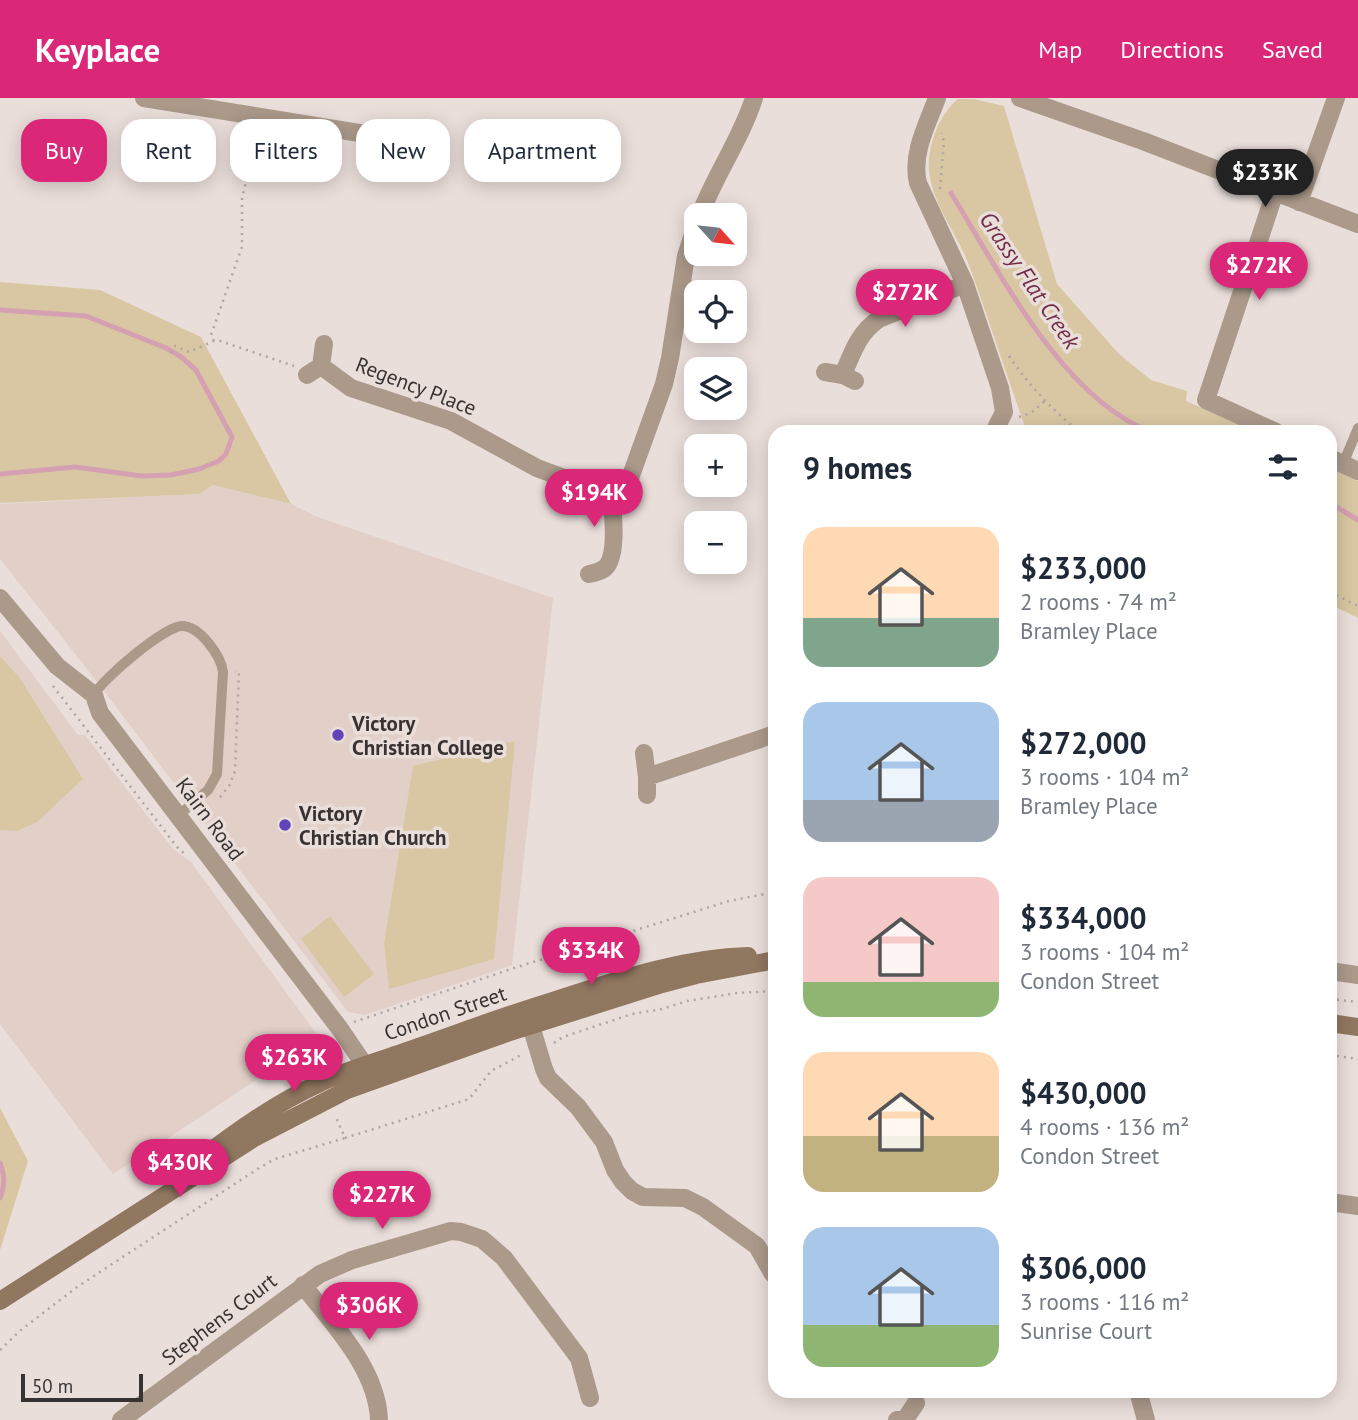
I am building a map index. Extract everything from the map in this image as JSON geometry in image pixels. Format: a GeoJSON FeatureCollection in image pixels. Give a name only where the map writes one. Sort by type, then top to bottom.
{"type":"FeatureCollection","features":[{"type":"Feature","properties":{"kind":"main road","name":"Condon Street"},"geometry":{"type":"LineString","coordinates":[[0,1301],[254,1138],[328,1099],[370,1072],[437,1039],[629,976],[713,957],[768,958]]}},
{"type":"Feature","properties":{"kind":"main road","name":"Condon Street"},"geometry":{"type":"LineString","coordinates":[[93,1241],[243,1126],[320,1083],[370,1072],[531,1026],[696,975],[768,960]]}},
{"type":"Feature","properties":{"kind":"main road"},"geometry":{"type":"LineString","coordinates":[[1337,1024],[1358,1027]]}},
{"type":"Feature","properties":{"kind":"street"},"geometry":{"type":"LineString","coordinates":[[145,98],[204,103],[262,117],[356,132]]}},
{"type":"Feature","properties":{"kind":"street"},"geometry":{"type":"LineString","coordinates":[[705,203],[744,126],[754,98]]}},
{"type":"Feature","properties":{"kind":"street"},"geometry":{"type":"LineString","coordinates":[[1020,98],[1143,141],[1358,224]]}},
{"type":"Feature","properties":{"kind":"street"},"geometry":{"type":"LineString","coordinates":[[1299,202],[1336,98]]}},
{"type":"Feature","properties":{"kind":"street"},"geometry":{"type":"LineString","coordinates":[[935,102],[920,144],[915,171],[918,183],[965,284],[1000,388],[1003,401],[998,425]]}},
{"type":"Feature","properties":{"kind":"street"},"geometry":{"type":"LineString","coordinates":[[1261,425],[1206,400],[1275,192]]}},
{"type":"Feature","properties":{"kind":"street"},"geometry":{"type":"LineString","coordinates":[[589,575],[605,567],[611,554],[614,522],[611,494],[621,491],[629,481],[664,384],[684,266]]}},
{"type":"Feature","properties":{"kind":"street"},"geometry":{"type":"LineString","coordinates":[[841,376],[856,344],[869,325],[965,284]]}},
{"type":"Feature","properties":{"kind":"street"},"geometry":{"type":"LineString","coordinates":[[314,371],[324,344]]}},
{"type":"Feature","properties":{"kind":"street","name":"Regency Place"},"geometry":{"type":"LineString","coordinates":[[314,371],[351,388],[451,421],[537,468],[611,494]]}},
{"type":"Feature","properties":{"kind":"street","name":"Kairn Road"},"geometry":{"type":"LineString","coordinates":[[0,598],[57,666],[94,695],[100,713],[345,1024],[370,1072]]}},
{"type":"Feature","properties":{"kind":"street"},"geometry":{"type":"LineString","coordinates":[[647,777],[768,736]]}},
{"type":"Feature","properties":{"kind":"street"},"geometry":{"type":"LineString","coordinates":[[644,753],[647,795]]}},
{"type":"Feature","properties":{"kind":"street"},"geometry":{"type":"LineString","coordinates":[[1337,972],[1358,975]]}},
{"type":"Feature","properties":{"kind":"street"},"geometry":{"type":"LineString","coordinates":[[531,1026],[548,1078],[578,1107],[598,1134],[623,1182],[643,1197],[685,1198],[703,1208],[757,1246],[768,1265]]}},
{"type":"Feature","properties":{"kind":"street"},"geometry":{"type":"LineString","coordinates":[[1337,1203],[1358,1206]]}},
{"type":"Feature","properties":{"kind":"street","name":"Stephens Court"},"geometry":{"type":"LineString","coordinates":[[121,1420],[303,1285],[342,1264],[442,1232],[473,1234],[496,1250],[572,1346],[583,1369],[590,1398]]}},
{"type":"Feature","properties":{"kind":"street"},"geometry":{"type":"LineString","coordinates":[[303,1285],[364,1368],[376,1396],[379,1420]]}},
{"type":"Feature","properties":{"kind":"street"},"geometry":{"type":"LineString","coordinates":[[1140,1398],[1146,1420]]}},
{"type":"Feature","properties":{"kind":"street"},"geometry":{"type":"LineString","coordinates":[[903,1419],[916,1404]]}},
{"type":"Feature","properties":{"kind":"lane"},"geometry":{"type":"LineString","coordinates":[[1344,464],[1358,428]]}},
{"type":"Feature","properties":{"kind":"lane"},"geometry":{"type":"LineString","coordinates":[[94,695],[100,684],[115,670],[167,631],[178,626],[189,628],[203,638],[217,657],[223,672],[217,774],[208,790],[179,815]]}},
{"type":"Feature","properties":{"kind":"path"},"geometry":{"type":"LineString","coordinates":[[935,102],[944,141],[940,190]]}},
{"type":"Feature","properties":{"kind":"path"},"geometry":{"type":"LineString","coordinates":[[214,341],[211,335],[243,239],[242,198],[262,117]]}},
{"type":"Feature","properties":{"kind":"path"},"geometry":{"type":"LineString","coordinates":[[171,353],[175,346],[189,352],[220,341],[314,371]]}},
{"type":"Feature","properties":{"kind":"path"},"geometry":{"type":"LineString","coordinates":[[1004,346],[1028,383],[1071,425]]}},
{"type":"Feature","properties":{"kind":"path"},"geometry":{"type":"LineString","coordinates":[[1001,425],[1031,413],[1045,401]]}},
{"type":"Feature","properties":{"kind":"path"},"geometry":{"type":"LineString","coordinates":[[1337,596],[1358,606]]}},
{"type":"Feature","properties":{"kind":"path"},"geometry":{"type":"LineString","coordinates":[[220,796],[229,786],[234,771],[239,672],[223,672]]}},
{"type":"Feature","properties":{"kind":"path"},"geometry":{"type":"LineString","coordinates":[[48,680],[177,847],[192,860]]}},
{"type":"Feature","properties":{"kind":"path"},"geometry":{"type":"LineString","coordinates":[[320,1083],[315,1070],[330,1054],[326,1040],[345,1024],[729,901],[768,893]]}},
{"type":"Feature","properties":{"kind":"path"},"geometry":{"type":"LineString","coordinates":[[1337,1000],[1358,1002]]}},
{"type":"Feature","properties":{"kind":"path"},"geometry":{"type":"LineString","coordinates":[[1337,1056],[1358,1059]]}},
{"type":"Feature","properties":{"kind":"path"},"geometry":{"type":"LineString","coordinates":[[0,1350],[77,1287],[259,1168],[275,1159],[345,1138],[328,1099]]}},
{"type":"Feature","properties":{"kind":"shaded area"},"geometry":{"type":"Polygon","coordinates":[[[958,99],[974,99],[1004,106],[1057,284],[1119,354],[1151,380],[1187,391],[1186,401],[1242,425],[1025,425],[969,265],[931,184],[929,162],[932,142],[951,105],[958,99]]]}},
{"type":"Feature","properties":{"kind":"shaded area"},"geometry":{"type":"Polygon","coordinates":[[[0,282],[100,290],[201,337],[291,504],[213,485],[200,494],[0,503],[0,282]]]}},
{"type":"Feature","properties":{"kind":"shaded area"},"geometry":{"type":"Polygon","coordinates":[[[1337,470],[1358,481],[1358,618],[1337,608],[1337,470]]]}},
{"type":"Feature","properties":{"kind":"shaded area","name":"Victory Christian College"},"geometry":{"type":"Polygon","coordinates":[[[213,485],[291,504],[315,516],[553,598],[512,965],[365,1015],[348,1012],[91,674],[0,559],[0,504],[200,494],[213,485]]]}},
{"type":"Feature","properties":{"kind":"shaded area"},"geometry":{"type":"Polygon","coordinates":[[[0,631],[78,735],[85,735],[173,849],[191,862],[323,1043],[319,1055],[261,1077],[113,1174],[0,1024],[0,631]]]}},
{"type":"Feature","properties":{"kind":"shaded area"},"geometry":{"type":"Polygon","coordinates":[[[0,656],[19,677],[83,779],[37,822],[17,831],[0,830],[0,656]]]}},
{"type":"Feature","properties":{"kind":"shaded area"},"geometry":{"type":"Polygon","coordinates":[[[515,741],[494,959],[389,989],[384,943],[413,766],[515,741]]]}},
{"type":"Feature","properties":{"kind":"shaded area"},"geometry":{"type":"Polygon","coordinates":[[[330,916],[374,974],[344,997],[301,939],[330,916]]]}},
{"type":"Feature","properties":{"kind":"shaded area"},"geometry":{"type":"Polygon","coordinates":[[[0,1108],[28,1161],[0,1250],[0,1108]]]}},
{"type":"Feature","properties":{"kind":"waterway","name":"Grassy Flat Creek"},"geometry":{"type":"LineString","coordinates":[[951,193],[1012,294],[1061,362],[1089,391],[1119,415],[1138,425]]}},
{"type":"Feature","properties":{"kind":"waterway"},"geometry":{"type":"LineString","coordinates":[[0,310],[86,316],[166,348],[196,370],[232,437],[226,454],[219,461],[171,475],[142,476],[75,467],[0,474]]}},
{"type":"Feature","properties":{"kind":"waterway","name":"Grassy Flat Creek"},"geometry":{"type":"LineString","coordinates":[[1337,507],[1358,520]]}},
{"type":"Feature","properties":{"kind":"waterway"},"geometry":{"type":"LineString","coordinates":[[0,1163],[4,1180],[0,1198]]}},
{"type":"Feature","properties":{"kind":"place","name":"Victory Christian College"},"geometry":{"type":"Point","coordinates":[338,735]}},
{"type":"Feature","properties":{"kind":"place","name":"Victory Christian Church"},"geometry":{"type":"Point","coordinates":[285,825]}}]}
